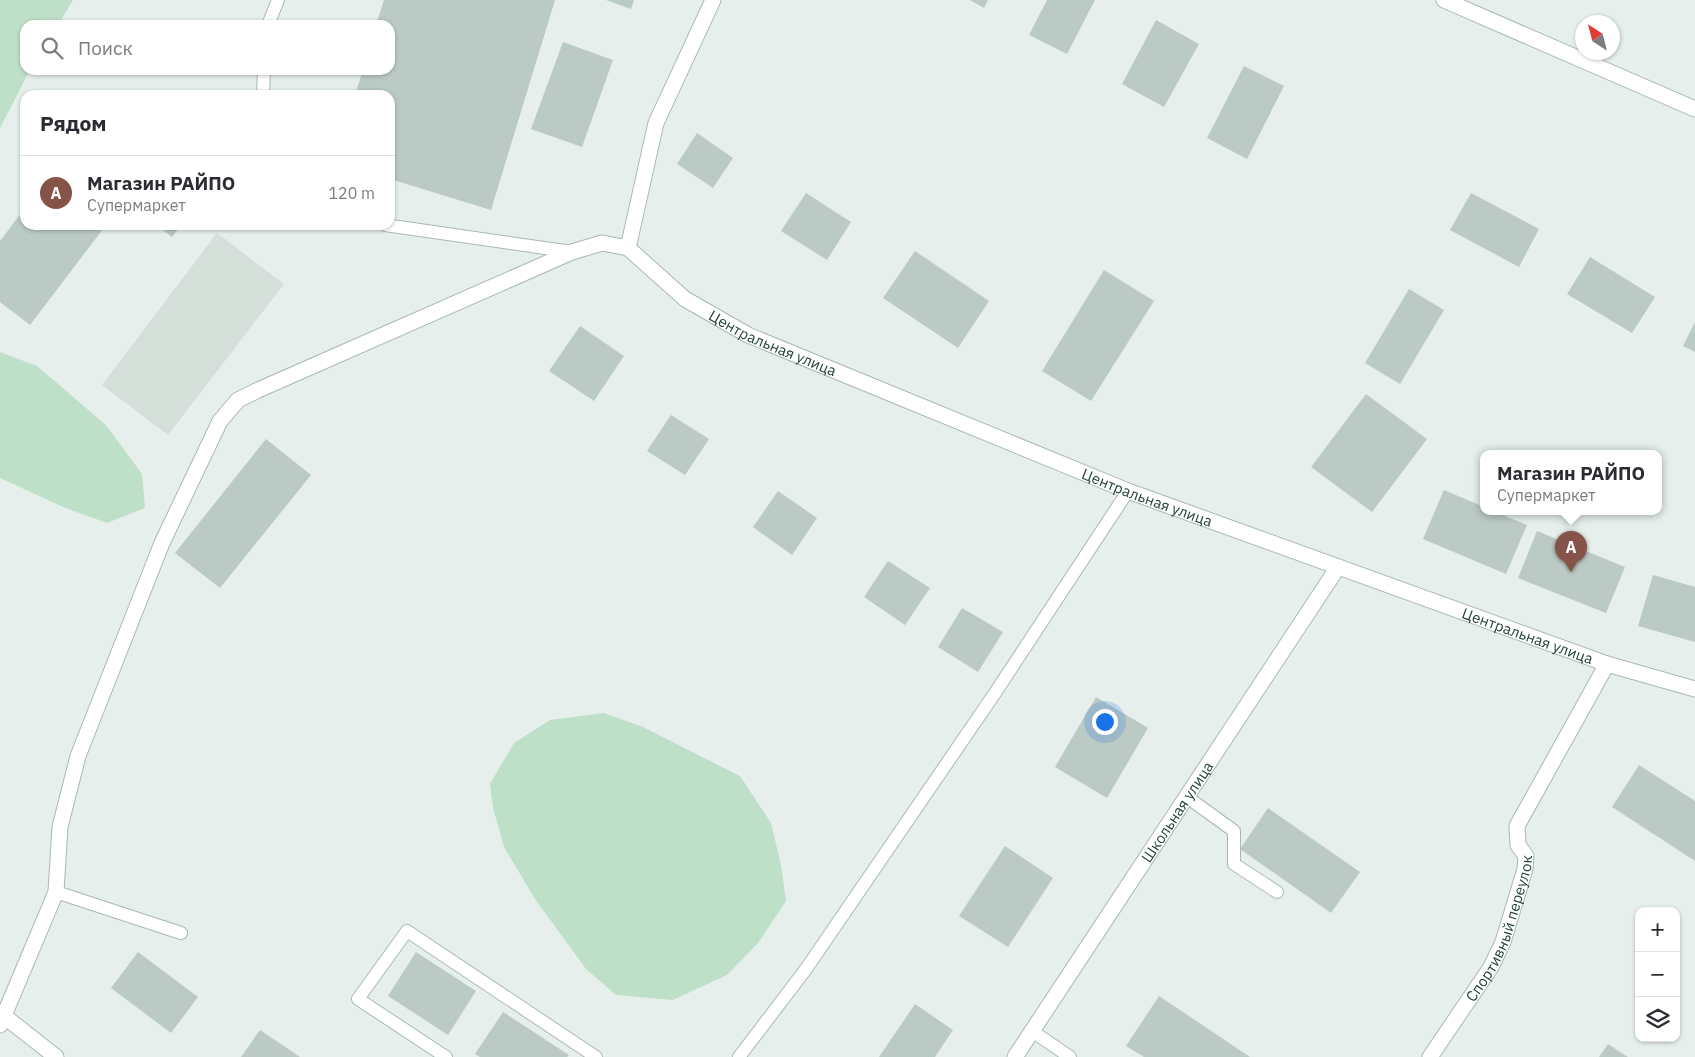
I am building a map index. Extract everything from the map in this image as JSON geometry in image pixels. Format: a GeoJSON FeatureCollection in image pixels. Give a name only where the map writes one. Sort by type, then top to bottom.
{"type":"FeatureCollection","features":[{"type":"Feature","properties":{"kind":"street"},"geometry":{"type":"LineString","coordinates":[[56,1057],[2,1021],[56,892],[60,827],[78,756],[162,544],[220,420],[238,400],[256,391],[572,252],[602,243],[628,248],[656,123],[713,0]]}},
{"type":"Feature","properties":{"kind":"street"},"geometry":{"type":"LineString","coordinates":[[1448,1],[1695,109]]}},
{"type":"Feature","properties":{"kind":"street","name":"Центральная улица"},"geometry":{"type":"LineString","coordinates":[[628,248],[685,299],[748,335],[1128,491],[1607,664],[1695,689]]}},
{"type":"Feature","properties":{"kind":"street","name":"Школьная улица"},"geometry":{"type":"LineString","coordinates":[[1015,1057],[1338,568]]}},
{"type":"Feature","properties":{"kind":"street","name":"Спортивный переулок"},"geometry":{"type":"LineString","coordinates":[[1430,1057],[1491,966],[1504,942],[1525,869],[1526,856],[1518,845],[1517,826],[1607,664]]}},
{"type":"Feature","properties":{"kind":"lane"},"geometry":{"type":"LineString","coordinates":[[270,20],[278,0]]}},
{"type":"Feature","properties":{"kind":"lane"},"geometry":{"type":"LineString","coordinates":[[263,90],[264,75]]}},
{"type":"Feature","properties":{"kind":"lane"},"geometry":{"type":"LineString","coordinates":[[395,226],[572,252]]}},
{"type":"Feature","properties":{"kind":"lane"},"geometry":{"type":"LineString","coordinates":[[739,1057],[812,961],[994,693],[1128,491]]}},
{"type":"Feature","properties":{"kind":"lane"},"geometry":{"type":"LineString","coordinates":[[1187,797],[1234,831],[1234,864],[1277,892]]}},
{"type":"Feature","properties":{"kind":"lane"},"geometry":{"type":"LineString","coordinates":[[56,892],[181,933]]}},
{"type":"Feature","properties":{"kind":"lane"},"geometry":{"type":"LineString","coordinates":[[446,1057],[358,999],[407,930],[596,1057]]}},
{"type":"Feature","properties":{"kind":"lane"},"geometry":{"type":"LineString","coordinates":[[1032,1031],[1070,1057]]}},
{"type":"Feature","properties":{"kind":"shaded area"},"geometry":{"type":"Polygon","coordinates":[[[217,233],[284,284],[168,435],[102,385],[217,233]]]}},
{"type":"Feature","properties":{"kind":"green space"},"geometry":{"type":"Polygon","coordinates":[[[0,0],[73,0],[61,20],[20,20],[20,75],[27,75],[0,128],[0,0]]]}},
{"type":"Feature","properties":{"kind":"green space"},"geometry":{"type":"Polygon","coordinates":[[[0,352],[37,366],[106,425],[142,474],[145,508],[107,523],[63,507],[0,478],[0,352]]]}},
{"type":"Feature","properties":{"kind":"green space"},"geometry":{"type":"Polygon","coordinates":[[[604,713],[643,727],[740,776],[771,823],[781,865],[786,901],[758,943],[727,975],[673,1000],[616,995],[586,969],[535,899],[504,847],[493,808],[490,784],[514,743],[550,720],[604,713]]]}},
{"type":"Feature","properties":{"kind":"building"},"geometry":{"type":"Polygon","coordinates":[[[384,0],[555,0],[491,210],[395,181],[395,90],[357,90],[361,75],[395,75],[395,20],[378,20],[384,0]]]}},
{"type":"Feature","properties":{"kind":"building"},"geometry":{"type":"Polygon","coordinates":[[[606,0],[634,0],[631,9],[606,0]]]}},
{"type":"Feature","properties":{"kind":"building"},"geometry":{"type":"Polygon","coordinates":[[[970,0],[988,0],[984,8],[970,0]]]}},
{"type":"Feature","properties":{"kind":"building"},"geometry":{"type":"Polygon","coordinates":[[[1047,0],[1095,0],[1067,54],[1029,35],[1047,0]]]}},
{"type":"Feature","properties":{"kind":"building"},"geometry":{"type":"Polygon","coordinates":[[[1156,20],[1199,44],[1164,107],[1122,84],[1156,20]]]}},
{"type":"Feature","properties":{"kind":"building"},"geometry":{"type":"Polygon","coordinates":[[[563,42],[613,60],[582,147],[531,129],[563,42]]]}},
{"type":"Feature","properties":{"kind":"building"},"geometry":{"type":"Polygon","coordinates":[[[1244,66],[1284,86],[1247,159],[1207,138],[1244,66]]]}},
{"type":"Feature","properties":{"kind":"building"},"geometry":{"type":"Polygon","coordinates":[[[697,133],[733,158],[713,188],[677,164],[697,133]]]}},
{"type":"Feature","properties":{"kind":"building"},"geometry":{"type":"Polygon","coordinates":[[[806,193],[851,222],[827,260],[781,231],[806,193]]]}},
{"type":"Feature","properties":{"kind":"building"},"geometry":{"type":"Polygon","coordinates":[[[1471,193],[1539,229],[1519,267],[1450,230],[1471,193]]]}},
{"type":"Feature","properties":{"kind":"building"},"geometry":{"type":"Polygon","coordinates":[[[20,215],[20,230],[102,230],[30,325],[0,302],[0,241],[20,215]]]}},
{"type":"Feature","properties":{"kind":"building"},"geometry":{"type":"Polygon","coordinates":[[[163,230],[177,230],[172,237],[163,230]]]}},
{"type":"Feature","properties":{"kind":"building"},"geometry":{"type":"Polygon","coordinates":[[[915,251],[989,301],[958,348],[883,298],[915,251]]]}},
{"type":"Feature","properties":{"kind":"building"},"geometry":{"type":"Polygon","coordinates":[[[1590,257],[1655,297],[1632,333],[1567,294],[1590,257]]]}},
{"type":"Feature","properties":{"kind":"building"},"geometry":{"type":"Polygon","coordinates":[[[1104,270],[1154,301],[1091,401],[1042,371],[1104,270]]]}},
{"type":"Feature","properties":{"kind":"building"},"geometry":{"type":"Polygon","coordinates":[[[1409,289],[1444,310],[1400,384],[1365,363],[1409,289]]]}},
{"type":"Feature","properties":{"kind":"building"},"geometry":{"type":"Polygon","coordinates":[[[1695,322],[1695,352],[1683,346],[1695,322]]]}},
{"type":"Feature","properties":{"kind":"building"},"geometry":{"type":"Polygon","coordinates":[[[580,326],[624,356],[594,401],[549,371],[580,326]]]}},
{"type":"Feature","properties":{"kind":"building"},"geometry":{"type":"Polygon","coordinates":[[[1366,394],[1427,439],[1372,512],[1311,467],[1366,394]]]}},
{"type":"Feature","properties":{"kind":"building"},"geometry":{"type":"Polygon","coordinates":[[[671,415],[709,439],[685,475],[647,451],[671,415]]]}},
{"type":"Feature","properties":{"kind":"building"},"geometry":{"type":"Polygon","coordinates":[[[266,439],[311,475],[220,588],[175,553],[266,439]]]}},
{"type":"Feature","properties":{"kind":"building"},"geometry":{"type":"Polygon","coordinates":[[[1444,490],[1480,505],[1480,515],[1503,515],[1527,525],[1506,574],[1423,539],[1444,490]]]}},
{"type":"Feature","properties":{"kind":"building"},"geometry":{"type":"Polygon","coordinates":[[[778,491],[817,518],[792,555],[753,527],[778,491]]]}},
{"type":"Feature","properties":{"kind":"building"},"geometry":{"type":"Polygon","coordinates":[[[1537,531],[1625,567],[1606,613],[1518,578],[1537,531]]]}},
{"type":"Feature","properties":{"kind":"building"},"geometry":{"type":"Polygon","coordinates":[[[888,561],[930,588],[905,625],[864,597],[888,561]]]}},
{"type":"Feature","properties":{"kind":"building"},"geometry":{"type":"Polygon","coordinates":[[[1653,575],[1695,587],[1695,642],[1638,626],[1653,575]]]}},
{"type":"Feature","properties":{"kind":"building"},"geometry":{"type":"Polygon","coordinates":[[[962,608],[1003,632],[978,672],[938,647],[962,608]]]}},
{"type":"Feature","properties":{"kind":"building"},"geometry":{"type":"Polygon","coordinates":[[[1096,697],[1148,728],[1107,798],[1055,767],[1096,697]]]}},
{"type":"Feature","properties":{"kind":"building"},"geometry":{"type":"Polygon","coordinates":[[[1639,765],[1695,801],[1695,861],[1612,807],[1639,765]]]}},
{"type":"Feature","properties":{"kind":"building"},"geometry":{"type":"Polygon","coordinates":[[[1268,808],[1360,872],[1331,913],[1240,849],[1268,808]]]}},
{"type":"Feature","properties":{"kind":"building"},"geometry":{"type":"Polygon","coordinates":[[[1005,846],[1053,878],[1008,947],[959,916],[1005,846]]]}},
{"type":"Feature","properties":{"kind":"building"},"geometry":{"type":"Polygon","coordinates":[[[138,952],[198,997],[171,1033],[111,988],[138,952]]]}},
{"type":"Feature","properties":{"kind":"building"},"geometry":{"type":"Polygon","coordinates":[[[416,952],[476,991],[448,1035],[388,996],[416,952]]]}},
{"type":"Feature","properties":{"kind":"building"},"geometry":{"type":"Polygon","coordinates":[[[1159,996],[1250,1057],[1144,1057],[1126,1046],[1159,996]]]}},
{"type":"Feature","properties":{"kind":"building"},"geometry":{"type":"Polygon","coordinates":[[[915,1004],[953,1030],[935,1057],[879,1057],[915,1004]]]}},
{"type":"Feature","properties":{"kind":"building"},"geometry":{"type":"Polygon","coordinates":[[[503,1012],[569,1055],[567,1057],[480,1057],[475,1054],[503,1012]]]}},
{"type":"Feature","properties":{"kind":"building"},"geometry":{"type":"Polygon","coordinates":[[[260,1030],[300,1057],[241,1057],[260,1030]]]}},
{"type":"Feature","properties":{"kind":"building"},"geometry":{"type":"Polygon","coordinates":[[[1608,1044],[1628,1057],[1599,1057],[1608,1044]]]}},
{"type":"Feature","properties":{"kind":"place","name":"Магазин РАЙПО"},"geometry":{"type":"Point","coordinates":[1571,572]}}]}
